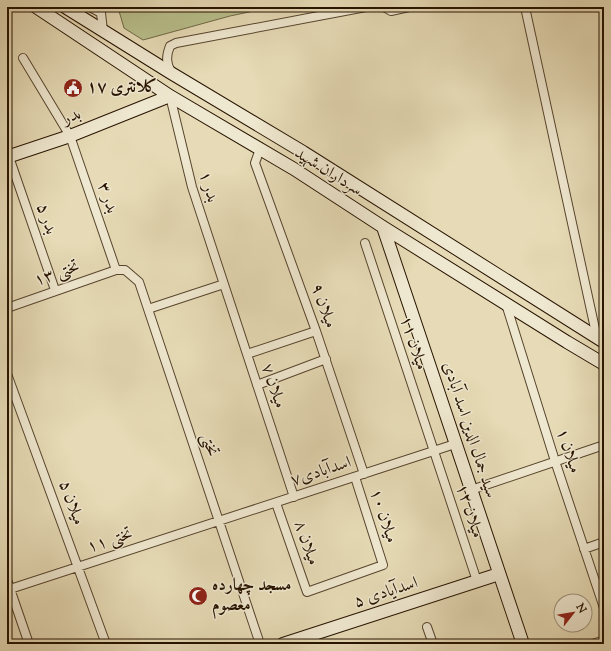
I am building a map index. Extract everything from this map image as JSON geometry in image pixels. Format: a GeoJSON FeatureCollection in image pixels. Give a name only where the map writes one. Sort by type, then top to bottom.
{"type":"FeatureCollection","features":[{"type":"Feature","properties":{"kind":"street","name":"سرداران شهید"},"geometry":{"type":"LineString","coordinates":[[36,7],[170,96],[294,169],[603,366]]}},
{"type":"Feature","properties":{"kind":"street","name":"سرداران شهید"},"geometry":{"type":"LineString","coordinates":[[65,7],[171,73],[303,152],[576,326],[601,340]]}},
{"type":"Feature","properties":{"kind":"street"},"geometry":{"type":"LineString","coordinates":[[90,7],[101,13],[103,31]]}},
{"type":"Feature","properties":{"kind":"street"},"geometry":{"type":"LineString","coordinates":[[171,73],[167,62],[167,53],[170,46],[176,43],[366,7]]}},
{"type":"Feature","properties":{"kind":"street"},"geometry":{"type":"LineString","coordinates":[[384,7],[391,11],[409,7]]}},
{"type":"Feature","properties":{"kind":"street"},"geometry":{"type":"LineString","coordinates":[[525,7],[601,340]]}},
{"type":"Feature","properties":{"kind":"street","name":"بدر ۳"},"geometry":{"type":"LineString","coordinates":[[23,58],[70,136],[116,270]]}},
{"type":"Feature","properties":{"kind":"street","name":"بدر"},"geometry":{"type":"LineString","coordinates":[[8,157],[70,136],[170,96]]}},
{"type":"Feature","properties":{"kind":"street","name":"بدر ۱"},"geometry":{"type":"LineString","coordinates":[[170,96],[192,187],[224,284]]}},
{"type":"Feature","properties":{"kind":"street","name":"میلان ۹"},"geometry":{"type":"LineString","coordinates":[[260,150],[255,163],[316,331],[364,474]]}},
{"type":"Feature","properties":{"kind":"street"},"geometry":{"type":"LineString","coordinates":[[294,169],[303,152]]}},
{"type":"Feature","properties":{"kind":"street","name":"بدر ۵"},"geometry":{"type":"LineString","coordinates":[[8,157],[55,290]]}},
{"type":"Feature","properties":{"kind":"street","name":"سید جمال الدین اسد آبادی"},"geometry":{"type":"LineString","coordinates":[[383,227],[523,644]]}},
{"type":"Feature","properties":{"kind":"street","name":"میلان ۱۱"},"geometry":{"type":"LineString","coordinates":[[365,243],[433,451]]}},
{"type":"Feature","properties":{"kind":"street","name":"تختی ۱۳"},"geometry":{"type":"LineString","coordinates":[[7,308],[116,270]]}},
{"type":"Feature","properties":{"kind":"street","name":"تختی"},"geometry":{"type":"LineString","coordinates":[[116,270],[125,270],[139,282],[260,644]]}},
{"type":"Feature","properties":{"kind":"street"},"geometry":{"type":"LineString","coordinates":[[148,309],[224,284]]}},
{"type":"Feature","properties":{"kind":"street","name":"میلان ۷"},"geometry":{"type":"LineString","coordinates":[[224,284],[294,497]]}},
{"type":"Feature","properties":{"kind":"street","name":"میلان ۱"},"geometry":{"type":"LineString","coordinates":[[506,303],[555,461],[604,608]]}},
{"type":"Feature","properties":{"kind":"street"},"geometry":{"type":"LineString","coordinates":[[567,342],[576,326]]}},
{"type":"Feature","properties":{"kind":"street"},"geometry":{"type":"LineString","coordinates":[[247,354],[316,331]]}},
{"type":"Feature","properties":{"kind":"street"},"geometry":{"type":"LineString","coordinates":[[257,385],[326,360]]}},
{"type":"Feature","properties":{"kind":"street","name":"میلان ۵"},"geometry":{"type":"LineString","coordinates":[[7,374],[106,644]]}},
{"type":"Feature","properties":{"kind":"street"},"geometry":{"type":"LineString","coordinates":[[433,451],[455,444]]}},
{"type":"Feature","properties":{"kind":"street"},"geometry":{"type":"LineString","coordinates":[[471,490],[604,445]]}},
{"type":"Feature","properties":{"kind":"street","name":"اسدآبادی۷"},"geometry":{"type":"LineString","coordinates":[[219,521],[433,451]]}},
{"type":"Feature","properties":{"kind":"street","name":"میلان ۱۲"},"geometry":{"type":"LineString","coordinates":[[433,451],[477,581]]}},
{"type":"Feature","properties":{"kind":"street","name":"میلان ۱۰"},"geometry":{"type":"LineString","coordinates":[[307,592],[383,565],[355,477]]}},
{"type":"Feature","properties":{"kind":"street","name":"میلان ۸"},"geometry":{"type":"LineString","coordinates":[[276,502],[307,592]]}},
{"type":"Feature","properties":{"kind":"street","name":"تختی ۱۱"},"geometry":{"type":"LineString","coordinates":[[8,589],[219,521]]}},
{"type":"Feature","properties":{"kind":"street"},"geometry":{"type":"LineString","coordinates":[[584,549],[604,542]]}},
{"type":"Feature","properties":{"kind":"street","name":"اسدآیادی ۵"},"geometry":{"type":"LineString","coordinates":[[283,644],[499,574]]}},
{"type":"Feature","properties":{"kind":"street"},"geometry":{"type":"LineString","coordinates":[[7,580],[8,589],[29,644]]}},
{"type":"Feature","properties":{"kind":"street"},"geometry":{"type":"LineString","coordinates":[[427,627],[433,644]]}},
{"type":"Feature","properties":{"kind":"lane"},"geometry":{"type":"LineString","coordinates":[[586,644],[604,638]]}},
{"type":"Feature","properties":{"kind":"green space"},"geometry":{"type":"Polygon","coordinates":[[[113,7],[273,7],[230,16],[143,40],[124,28],[119,11],[113,7]]]}},
{"type":"Feature","properties":{"kind":"place","name":"کلانتری ۱۷"},"geometry":{"type":"Point","coordinates":[73,88]}},
{"type":"Feature","properties":{"kind":"place","name":"مسجد چهارده معصوم"},"geometry":{"type":"Point","coordinates":[198,596]}}]}
